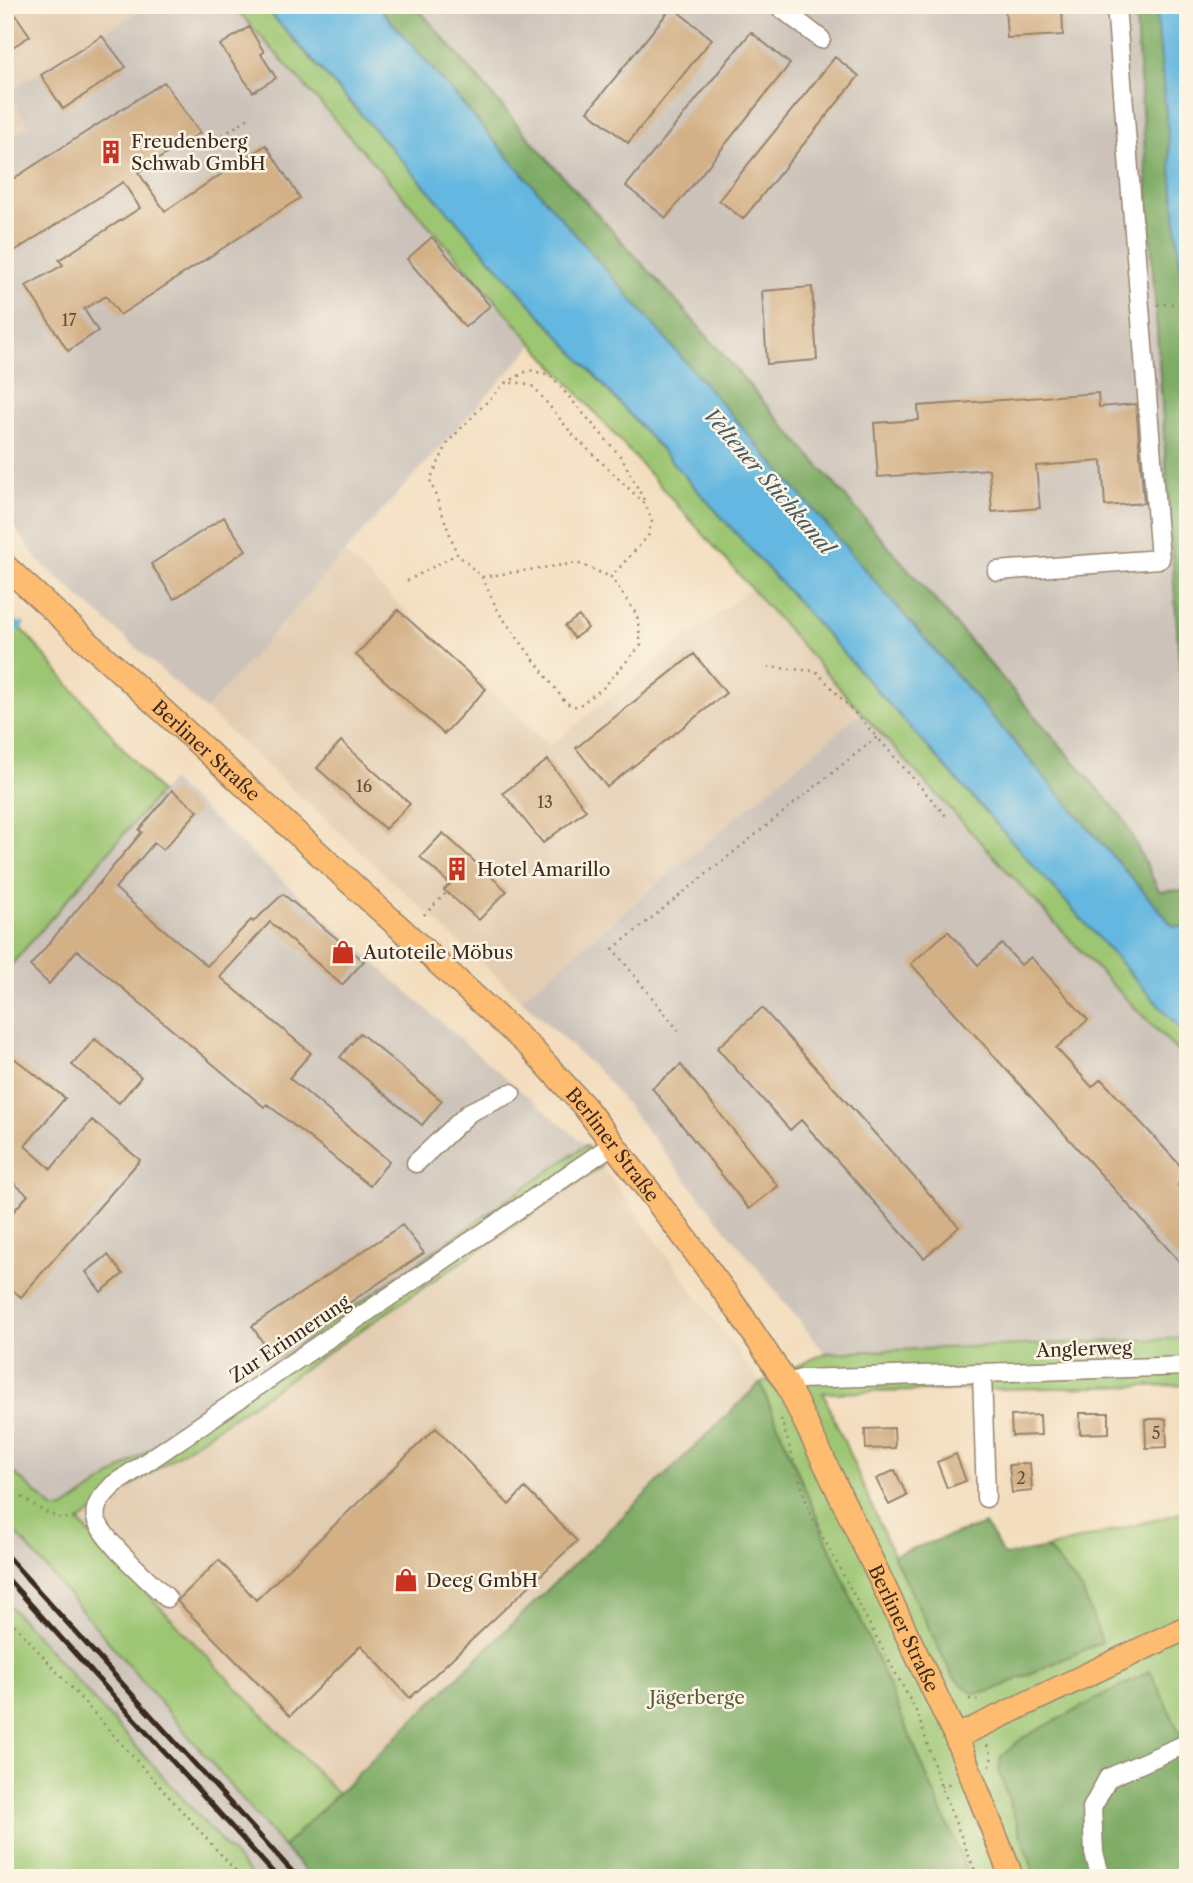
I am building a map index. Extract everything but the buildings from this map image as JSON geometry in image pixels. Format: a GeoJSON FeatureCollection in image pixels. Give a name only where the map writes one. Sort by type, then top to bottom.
{"type":"FeatureCollection","features":[{"type":"Feature","properties":{"kind":"main road","name":"Berliner Straße"},"geometry":{"type":"LineString","coordinates":[[5,566],[531,1048],[584,1106],[685,1237],[787,1384],[956,1737],[1012,1878]]}},
{"type":"Feature","properties":{"kind":"main road"},"geometry":{"type":"LineString","coordinates":[[956,1737],[1188,1627]]}},
{"type":"Feature","properties":{"kind":"street"},"geometry":{"type":"LineString","coordinates":[[777,5],[821,40]]}},
{"type":"Feature","properties":{"kind":"street"},"geometry":{"type":"LineString","coordinates":[[998,571],[1160,559],[1116,5]]}},
{"type":"Feature","properties":{"kind":"street"},"geometry":{"type":"LineString","coordinates":[[416,1163],[470,1112],[511,1093]]}},
{"type":"Feature","properties":{"kind":"street","name":"Zur Erinnerung"},"geometry":{"type":"LineString","coordinates":[[95,1516],[99,1500],[113,1485],[612,1144]]}},
{"type":"Feature","properties":{"kind":"street","name":"Anglerweg"},"geometry":{"type":"LineString","coordinates":[[787,1384],[800,1379],[1188,1366]]}},
{"type":"Feature","properties":{"kind":"street"},"geometry":{"type":"LineString","coordinates":[[982,1373],[986,1498]]}},
{"type":"Feature","properties":{"kind":"street"},"geometry":{"type":"LineString","coordinates":[[95,1516],[102,1533],[167,1598]]}},
{"type":"Feature","properties":{"kind":"street"},"geometry":{"type":"LineString","coordinates":[[1101,1878],[1094,1853],[1092,1808],[1108,1778],[1188,1743]]}},
{"type":"Feature","properties":{"kind":"path"},"geometry":{"type":"LineString","coordinates":[[217,139],[252,116]]}},
{"type":"Feature","properties":{"kind":"path"},"geometry":{"type":"LineString","coordinates":[[1140,307],[1188,302]]}},
{"type":"Feature","properties":{"kind":"path"},"geometry":{"type":"LineString","coordinates":[[482,577],[577,563],[611,577],[637,615],[641,645],[603,688],[577,706],[566,704],[499,613],[482,577],[457,554],[430,480],[449,441],[505,383],[529,370],[550,375],[622,458],[652,520],[648,536],[611,577]]}},
{"type":"Feature","properties":{"kind":"path"},"geometry":{"type":"LineString","coordinates":[[505,383],[534,387],[573,435],[646,505]]}},
{"type":"Feature","properties":{"kind":"path"},"geometry":{"type":"LineString","coordinates":[[407,581],[457,554]]}},
{"type":"Feature","properties":{"kind":"path"},"geometry":{"type":"LineString","coordinates":[[768,667],[816,671],[946,816]]}},
{"type":"Feature","properties":{"kind":"path"},"geometry":{"type":"LineString","coordinates":[[678,1031],[613,949],[877,737]]}},
{"type":"Feature","properties":{"kind":"path"},"geometry":{"type":"LineString","coordinates":[[424,915],[446,893]]}},
{"type":"Feature","properties":{"kind":"path"},"geometry":{"type":"LineString","coordinates":[[777,1408],[810,1513],[918,1715],[941,1787],[978,1878]]}},
{"type":"Feature","properties":{"kind":"path"},"geometry":{"type":"LineString","coordinates":[[22,1497],[46,1514],[63,1520],[95,1516]]}},
{"type":"Feature","properties":{"kind":"path"},"geometry":{"type":"LineString","coordinates":[[5,1614],[242,1878]]}},
{"type":"Feature","properties":{"kind":"shaded area"},"geometry":{"type":"Polygon","coordinates":[[[5,5],[149,5],[8,91],[28,125],[5,141],[5,5]]]}},
{"type":"Feature","properties":{"kind":"shaded area"},"geometry":{"type":"Polygon","coordinates":[[[149,5],[233,5],[534,344],[206,710],[38,560],[5,514],[5,141],[28,125],[8,91],[149,5]]]}},
{"type":"Feature","properties":{"kind":"shaded area"},"geometry":{"type":"Polygon","coordinates":[[[415,5],[1135,5],[1188,791],[1188,890],[1159,891],[1123,818],[679,304],[548,160],[415,5]]]}},
{"type":"Feature","properties":{"kind":"shaded area"},"geometry":{"type":"Polygon","coordinates":[[[344,553],[549,746],[751,588],[861,712],[521,999],[206,710],[344,553]]]}},
{"type":"Feature","properties":{"kind":"shaded area"},"geometry":{"type":"Polygon","coordinates":[[[861,712],[1103,975],[1188,1062],[1188,1338],[825,1353],[604,1077],[521,999],[861,712]]]}},
{"type":"Feature","properties":{"kind":"shaded area"},"geometry":{"type":"Polygon","coordinates":[[[171,781],[469,1047],[586,1145],[64,1509],[54,1509],[5,1465],[5,972],[171,781]]]}},
{"type":"Feature","properties":{"kind":"shaded area"},"geometry":{"type":"Polygon","coordinates":[[[602,1166],[760,1383],[338,1794],[78,1523],[602,1166]]]}},
{"type":"Feature","properties":{"kind":"shaded area"},"geometry":{"type":"Polygon","coordinates":[[[5,1520],[312,1878],[254,1878],[5,1601],[5,1520]]]}},
{"type":"Feature","properties":{"kind":"green space"},"geometry":{"type":"Polygon","coordinates":[[[233,5],[263,5],[1188,1038],[1188,1062],[1103,975],[861,712],[233,5]]]}},
{"type":"Feature","properties":{"kind":"green space"},"geometry":{"type":"Polygon","coordinates":[[[377,5],[415,5],[548,160],[679,304],[1123,818],[1159,891],[1188,890],[1188,928],[1173,926],[377,5]]]}},
{"type":"Feature","properties":{"kind":"green space"},"geometry":{"type":"Polygon","coordinates":[[[1135,5],[1156,5],[1183,297],[1188,297],[1188,791],[1135,5]]]}},
{"type":"Feature","properties":{"kind":"green space"},"geometry":{"type":"Polygon","coordinates":[[[5,609],[160,792],[5,972],[5,609]]]}},
{"type":"Feature","properties":{"kind":"green space"},"geometry":{"type":"Polygon","coordinates":[[[586,1145],[602,1166],[79,1522],[338,1794],[283,1847],[5,1520],[5,1465],[54,1509],[64,1509],[586,1145]]]}},
{"type":"Feature","properties":{"kind":"green space"},"geometry":{"type":"Polygon","coordinates":[[[1188,1338],[1188,1385],[823,1393],[893,1555],[953,1677],[973,1693],[991,1691],[1102,1642],[1082,1591],[1047,1548],[1188,1511],[1188,1750],[1149,1671],[999,1772],[1036,1878],[970,1878],[760,1383],[825,1353],[1188,1338]]]}},
{"type":"Feature","properties":{"kind":"green space","name":"Jägerberge"},"geometry":{"type":"Polygon","coordinates":[[[760,1383],[970,1878],[312,1878],[283,1847],[760,1383]]]}},
{"type":"Feature","properties":{"kind":"green space"},"geometry":{"type":"Polygon","coordinates":[[[985,1524],[1004,1556],[1047,1548],[1082,1590],[1102,1642],[991,1691],[973,1693],[953,1677],[893,1555],[985,1524]]]}},
{"type":"Feature","properties":{"kind":"green space"},"geometry":{"type":"Polygon","coordinates":[[[5,1601],[254,1878],[5,1878],[5,1601]]]}},
{"type":"Feature","properties":{"kind":"green space"},"geometry":{"type":"Polygon","coordinates":[[[1150,1671],[1188,1750],[1188,1878],[1036,1878],[999,1772],[1001,1757],[1022,1738],[1150,1671]]]}},
{"type":"Feature","properties":{"kind":"water","name":"Veltener Stichkanal"},"geometry":{"type":"Polygon","coordinates":[[[263,5],[377,5],[1173,926],[1188,928],[1188,1038],[263,5]]]}},
{"type":"Feature","properties":{"kind":"water"},"geometry":{"type":"Polygon","coordinates":[[[1156,5],[1188,5],[1188,297],[1183,298],[1156,5]]]}},
{"type":"Feature","properties":{"kind":"waterway"},"geometry":{"type":"LineString","coordinates":[[5,638],[22,624]]}},
{"type":"Feature","properties":{"kind":"railway"},"geometry":{"type":"LineString","coordinates":[[5,1554],[298,1878]]}},
{"type":"Feature","properties":{"kind":"railway"},"geometry":{"type":"LineString","coordinates":[[5,1576],[278,1878]]}},
{"type":"Feature","properties":{"kind":"place","name":"Freudenberg Schwab GmbH"},"geometry":{"type":"Point","coordinates":[111,152]}},
{"type":"Feature","properties":{"kind":"place","name":"Hotel Amarillo"},"geometry":{"type":"Point","coordinates":[457,869]}},
{"type":"Feature","properties":{"kind":"place","name":"Autoteile Möbus"},"geometry":{"type":"Point","coordinates":[343,952]}},
{"type":"Feature","properties":{"kind":"place","name":"Deeg GmbH"},"geometry":{"type":"Point","coordinates":[406,1580]}}]}
